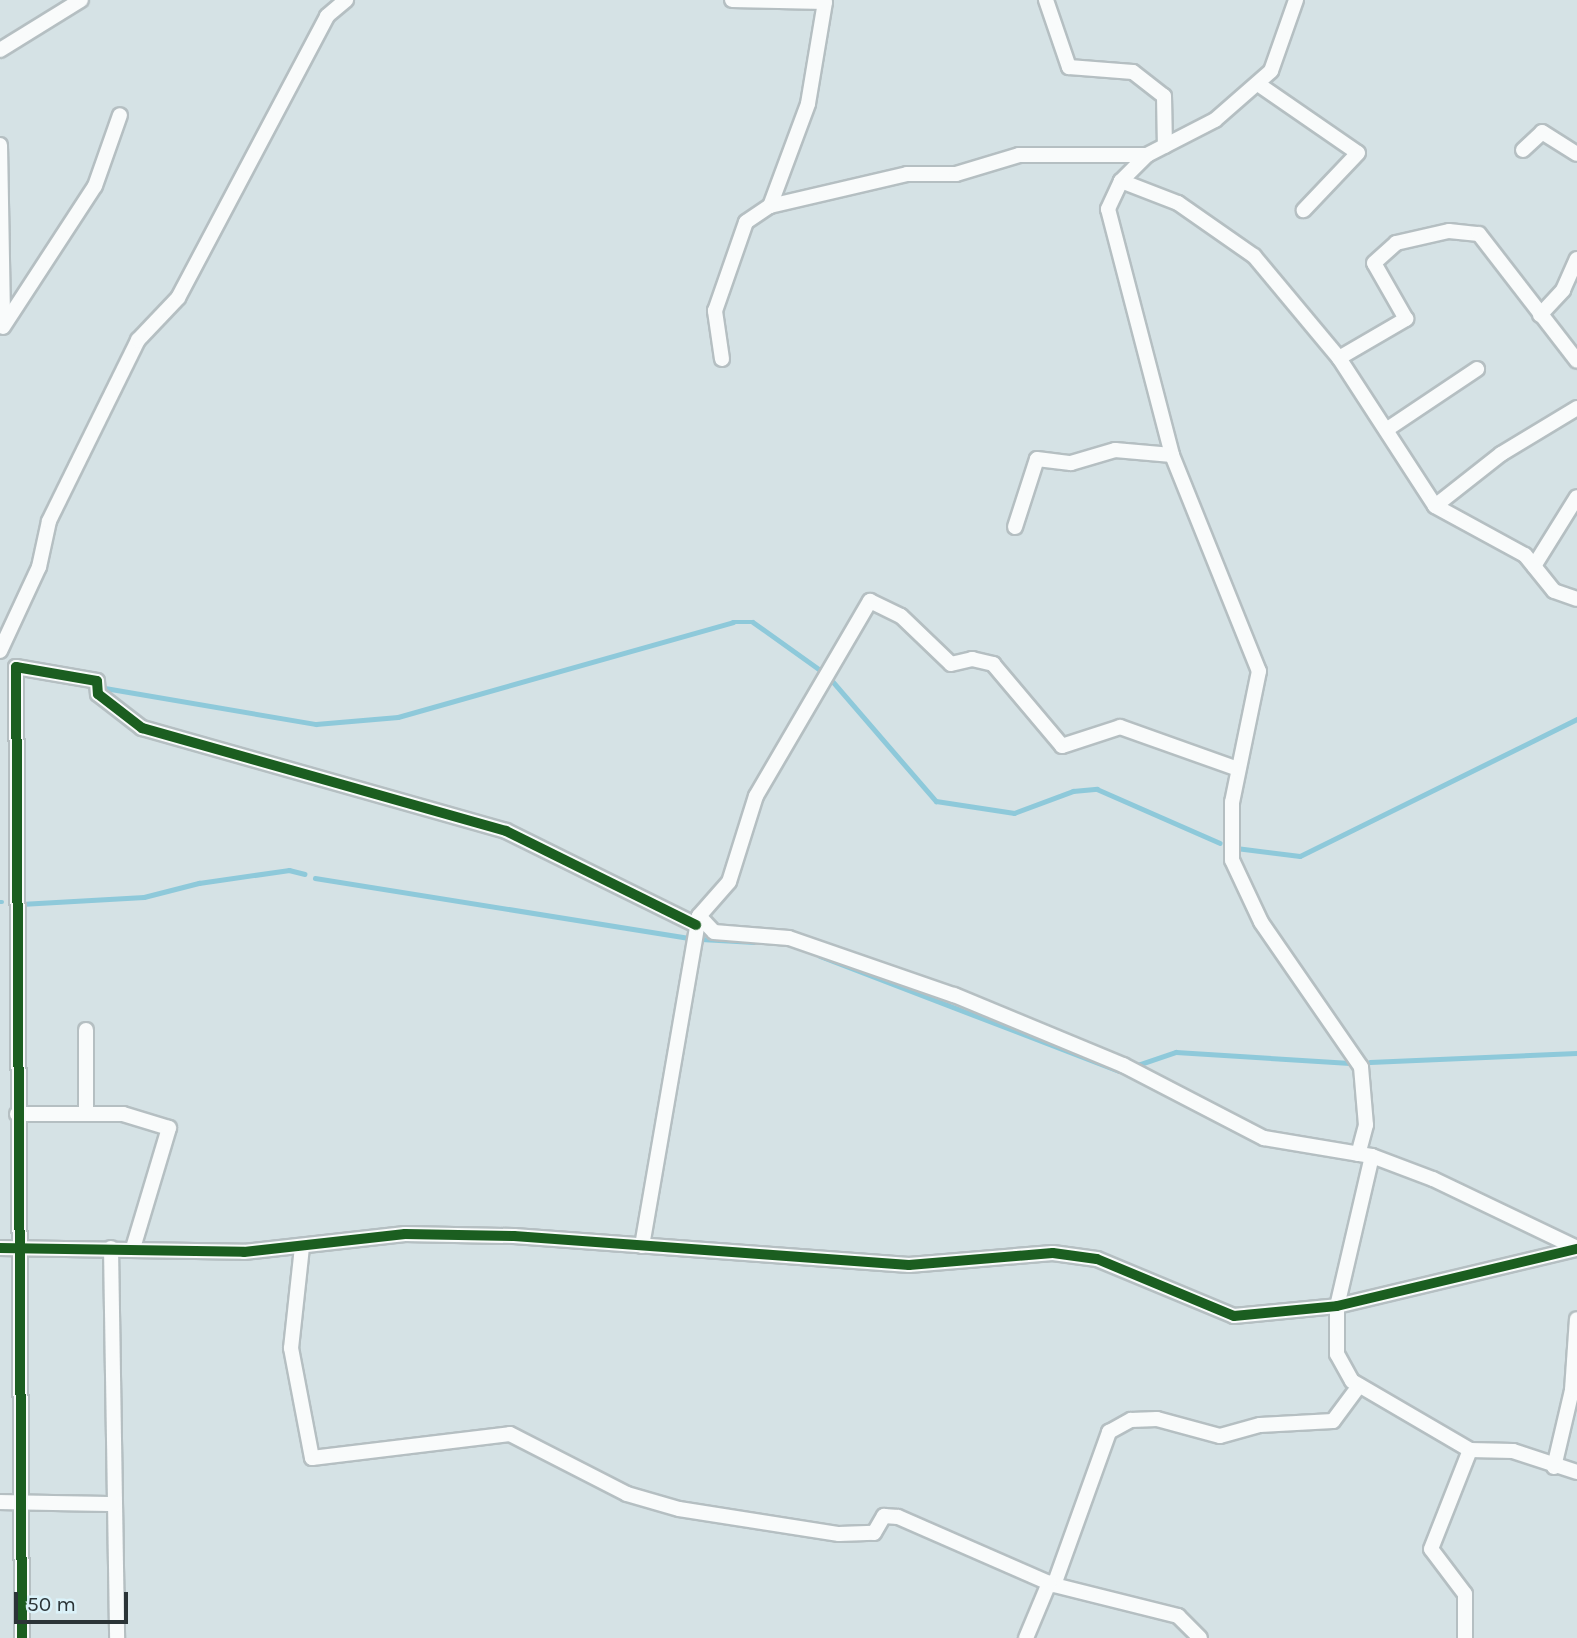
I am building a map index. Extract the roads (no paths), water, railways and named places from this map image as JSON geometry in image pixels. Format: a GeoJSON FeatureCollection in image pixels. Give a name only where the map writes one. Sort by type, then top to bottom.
{"type":"FeatureCollection","features":[{"type":"Feature","properties":{"kind":"street"},"geometry":{"type":"LineString","coordinates":[[0,50],[80,0]]}},
{"type":"Feature","properties":{"kind":"street"},"geometry":{"type":"LineString","coordinates":[[0,651],[39,567],[54,509],[138,340],[178,298],[327,16],[346,0]]}},
{"type":"Feature","properties":{"kind":"street"},"geometry":{"type":"LineString","coordinates":[[732,0],[825,2],[808,104],[769,206]]}},
{"type":"Feature","properties":{"kind":"street"},"geometry":{"type":"LineString","coordinates":[[1296,0],[1281,52],[1258,84],[1215,120],[1147,155],[1121,181],[1108,209],[1172,455],[1259,671],[1238,769],[1232,860],[1261,922],[1361,1067],[1366,1125],[1365,1155],[1337,1306],[1337,1354],[1359,1386],[1470,1450],[1513,1451],[1554,1467],[1577,1472]]}},
{"type":"Feature","properties":{"kind":"street"},"geometry":{"type":"LineString","coordinates":[[1044,1],[1069,68],[1133,72],[1164,96],[1165,146]]}},
{"type":"Feature","properties":{"kind":"street"},"geometry":{"type":"LineString","coordinates":[[1258,84],[1358,153],[1304,210]]}},
{"type":"Feature","properties":{"kind":"street"},"geometry":{"type":"LineString","coordinates":[[2,330],[95,186],[120,114]]}},
{"type":"Feature","properties":{"kind":"street"},"geometry":{"type":"LineString","coordinates":[[1523,150],[1542,132],[1577,154]]}},
{"type":"Feature","properties":{"kind":"street"},"geometry":{"type":"LineString","coordinates":[[0,145],[2,330]]}},
{"type":"Feature","properties":{"kind":"street"},"geometry":{"type":"LineString","coordinates":[[722,359],[715,310],[746,222],[769,206],[907,173],[956,173],[1019,155],[1147,155]]}},
{"type":"Feature","properties":{"kind":"street"},"geometry":{"type":"LineString","coordinates":[[1121,181],[1178,203],[1254,256],[1339,358],[1360,397],[1389,428],[1435,506],[1525,555],[1554,592],[1577,599]]}},
{"type":"Feature","properties":{"kind":"street"},"geometry":{"type":"LineString","coordinates":[[1339,358],[1406,319],[1374,263],[1396,243],[1422,235],[1479,234],[1577,361]]}},
{"type":"Feature","properties":{"kind":"street"},"geometry":{"type":"LineString","coordinates":[[1540,315],[1563,290],[1577,259]]}},
{"type":"Feature","properties":{"kind":"street"},"geometry":{"type":"LineString","coordinates":[[1389,428],[1477,369]]}},
{"type":"Feature","properties":{"kind":"street"},"geometry":{"type":"LineString","coordinates":[[1435,506],[1500,454],[1577,408]]}},
{"type":"Feature","properties":{"kind":"street"},"geometry":{"type":"LineString","coordinates":[[1015,527],[1037,459],[1071,463],[1115,450],[1172,455]]}},
{"type":"Feature","properties":{"kind":"street"},"geometry":{"type":"LineString","coordinates":[[1534,566],[1577,497]]}},
{"type":"Feature","properties":{"kind":"street"},"geometry":{"type":"LineString","coordinates":[[642,1246],[698,921],[729,882],[756,796],[870,601],[901,616],[951,664],[972,659],[993,664],[1051,740],[1062,746],[1120,727],[1238,769]]}},
{"type":"Feature","properties":{"kind":"street"},"geometry":{"type":"LineString","coordinates":[[22,1638],[17,1114],[6,910],[6,676],[16,667],[97,681],[99,694],[142,728],[506,831],[698,921],[714,932],[789,937],[954,995],[1123,1065],[1264,1138],[1365,1155],[1433,1178],[1577,1249]]}},
{"type":"Feature","properties":{"kind":"street"},"geometry":{"type":"LineString","coordinates":[[86,1030],[86,1112]]}},
{"type":"Feature","properties":{"kind":"street"},"geometry":{"type":"LineString","coordinates":[[17,1114],[123,1114],[169,1128],[133,1248]]}},
{"type":"Feature","properties":{"kind":"street"},"geometry":{"type":"LineString","coordinates":[[0,1248],[133,1248],[244,1252],[405,1234],[642,1246],[909,1265],[1053,1252],[1097,1259],[1234,1316],[1337,1306],[1577,1249]]}},
{"type":"Feature","properties":{"kind":"street"},"geometry":{"type":"LineString","coordinates":[[302,1247],[292,1348],[312,1458],[510,1434],[626,1494],[734,1520],[839,1534],[874,1534],[884,1516],[898,1517],[1051,1584],[1178,1616],[1200,1638]]}},
{"type":"Feature","properties":{"kind":"street"},"geometry":{"type":"LineString","coordinates":[[111,1248],[117,1638]]}},
{"type":"Feature","properties":{"kind":"street"},"geometry":{"type":"LineString","coordinates":[[1554,1467],[1572,1390],[1577,1319]]}},
{"type":"Feature","properties":{"kind":"street"},"geometry":{"type":"LineString","coordinates":[[1026,1638],[1051,1584],[1109,1432],[1131,1420],[1157,1419],[1220,1436],[1260,1425],[1333,1421],[1359,1386]]}},
{"type":"Feature","properties":{"kind":"street"},"geometry":{"type":"LineString","coordinates":[[1465,1638],[1465,1594],[1431,1549],[1470,1450]]}},
{"type":"Feature","properties":{"kind":"street"},"geometry":{"type":"LineString","coordinates":[[0,1502],[115,1504]]}},
{"type":"Feature","properties":{"kind":"waterway"},"geometry":{"type":"LineString","coordinates":[[105,688],[316,724],[398,717],[733,622],[753,622],[823,672]]}},
{"type":"Feature","properties":{"kind":"waterway"},"geometry":{"type":"LineString","coordinates":[[829,677],[936,801],[1014,813],[1073,791],[1097,789],[1220,843]]}},
{"type":"Feature","properties":{"kind":"waterway"},"geometry":{"type":"LineString","coordinates":[[1236,848],[1300,856],[1577,719]]}},
{"type":"Feature","properties":{"kind":"waterway"},"geometry":{"type":"LineString","coordinates":[[21,904],[144,897],[199,883],[289,870],[305,874]]}},
{"type":"Feature","properties":{"kind":"waterway"},"geometry":{"type":"LineString","coordinates":[[315,878],[690,938]]}},
{"type":"Feature","properties":{"kind":"waterway"},"geometry":{"type":"LineString","coordinates":[[701,939],[754,942]]}},
{"type":"Feature","properties":{"kind":"waterway"},"geometry":{"type":"LineString","coordinates":[[820,956],[1119,1071]]}},
{"type":"Feature","properties":{"kind":"waterway"},"geometry":{"type":"LineString","coordinates":[[1135,1066],[1176,1052],[1350,1063]]}},
{"type":"Feature","properties":{"kind":"waterway"},"geometry":{"type":"LineString","coordinates":[[1370,1062],[1577,1053]]}}]}
